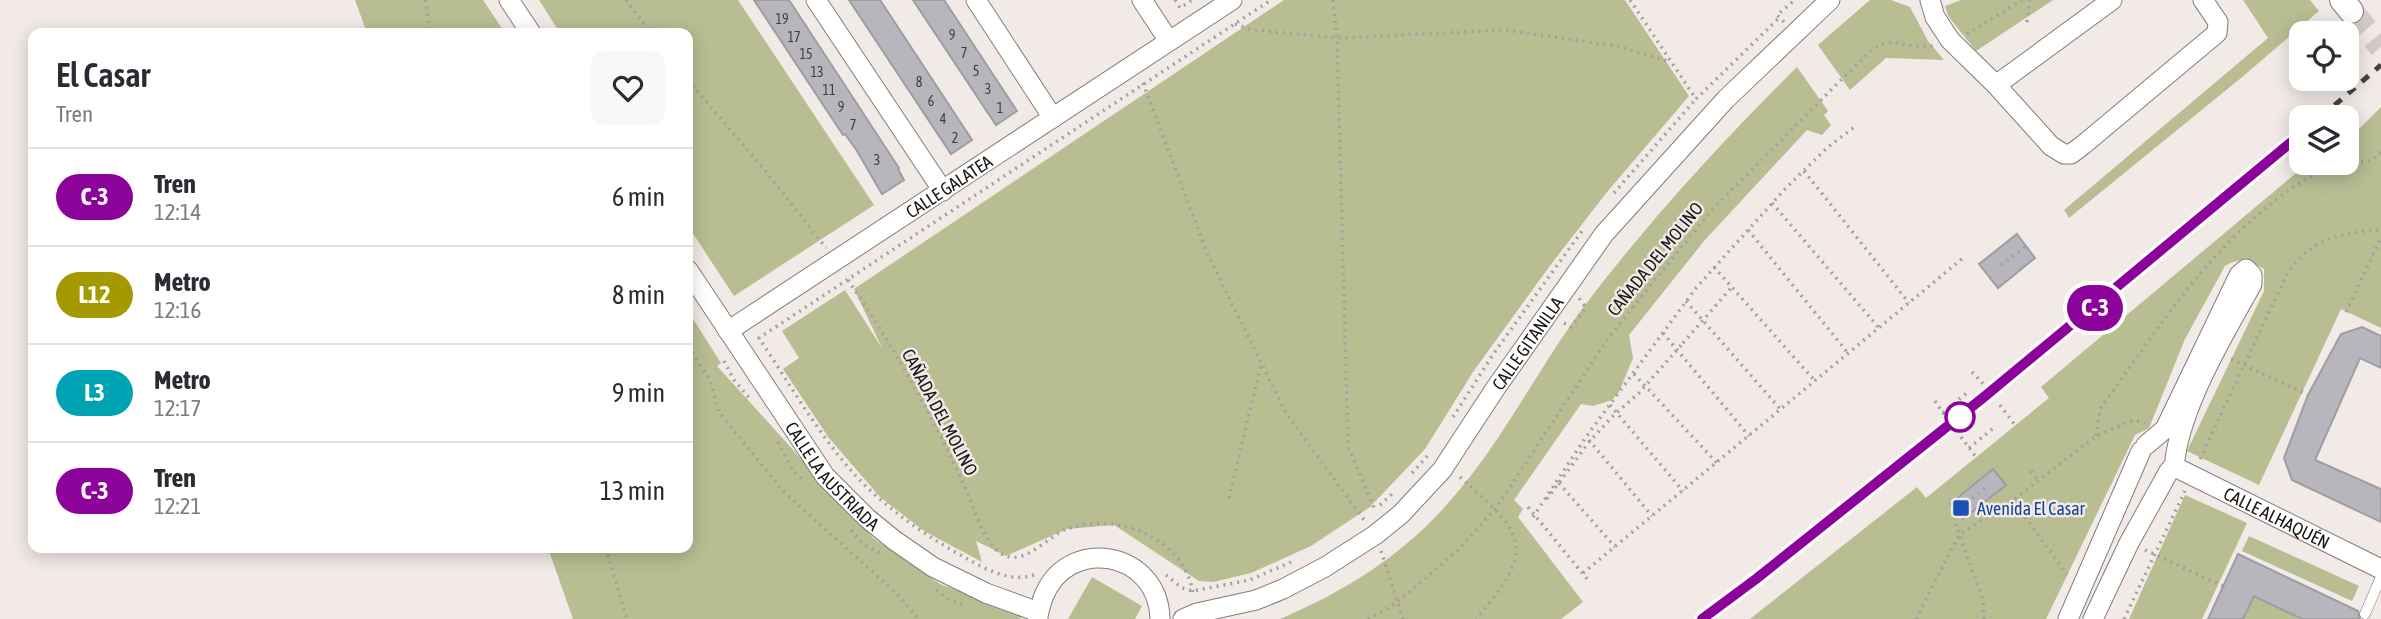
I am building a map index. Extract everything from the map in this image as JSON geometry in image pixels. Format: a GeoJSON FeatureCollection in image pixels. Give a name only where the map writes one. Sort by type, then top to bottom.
{"type":"FeatureCollection","features":[{"type":"Feature","properties":{"kind":"street"},"geometry":{"type":"LineString","coordinates":[[509,0],[528,28]]}},
{"type":"Feature","properties":{"kind":"street"},"geometry":{"type":"LineString","coordinates":[[817,0],[943,191]]}},
{"type":"Feature","properties":{"kind":"street"},"geometry":{"type":"LineString","coordinates":[[976,0],[1053,118]]}},
{"type":"Feature","properties":{"kind":"street"},"geometry":{"type":"LineString","coordinates":[[1142,0],[1169,41]]}},
{"type":"Feature","properties":{"kind":"street","name":"CALLE GALATEA"},"geometry":{"type":"LineString","coordinates":[[728,331],[1232,0]]}},
{"type":"Feature","properties":{"kind":"street","name":"CALLE GITANILLA"},"geometry":{"type":"LineString","coordinates":[[1190,616],[1256,600],[1283,589],[1325,567],[1369,527],[1401,514],[1442,470],[1495,389],[1604,234],[1726,99],[1830,0]]}},
{"type":"Feature","properties":{"kind":"street"},"geometry":{"type":"LineString","coordinates":[[1930,0],[1935,17],[1950,40],[1996,85],[2051,146],[2064,155],[2071,154],[2217,33],[2218,22],[2203,0]]}},
{"type":"Feature","properties":{"kind":"street"},"geometry":{"type":"LineString","coordinates":[[1996,85],[2112,0]]}},
{"type":"Feature","properties":{"kind":"street"},"geometry":{"type":"LineString","coordinates":[[2093,619],[2129,543],[2172,465],[2172,432],[2239,275],[2246,270],[2252,275],[2252,284],[2172,432],[2143,448]]}},
{"type":"Feature","properties":{"kind":"street","name":"CALLE LA AUSTRIADA"},"geometry":{"type":"LineString","coordinates":[[693,278],[825,476],[867,518],[933,567],[1038,616]]}},
{"type":"Feature","properties":{"kind":"street"},"geometry":{"type":"LineString","coordinates":[[2068,619],[2143,448],[2151,442],[2165,442],[2172,449],[2172,465],[2163,475],[2150,474],[2141,464],[2143,448]]}},
{"type":"Feature","properties":{"kind":"street","name":"CALLE ALHAQUÉN"},"geometry":{"type":"LineString","coordinates":[[2172,465],[2381,569]]}},
{"type":"Feature","properties":{"kind":"street"},"geometry":{"type":"LineString","coordinates":[[1038,616],[1049,584],[1065,568],[1084,559],[1110,558],[1130,565],[1141,573],[1154,590],[1160,607],[1160,619]]}},
{"type":"Feature","properties":{"kind":"lane"},"geometry":{"type":"LineString","coordinates":[[2365,614],[2381,577]]}},
{"type":"Feature","properties":{"kind":"path"},"geometry":{"type":"LineString","coordinates":[[425,0],[430,28]]}},
{"type":"Feature","properties":{"kind":"path"},"geometry":{"type":"LineString","coordinates":[[626,0],[647,28]]}},
{"type":"Feature","properties":{"kind":"path"},"geometry":{"type":"LineString","coordinates":[[1175,0],[1180,8],[1192,0]]}},
{"type":"Feature","properties":{"kind":"path"},"geometry":{"type":"LineString","coordinates":[[1034,575],[1024,578],[984,568],[921,532],[871,492],[825,438],[759,338],[1271,0]]}},
{"type":"Feature","properties":{"kind":"path"},"geometry":{"type":"LineString","coordinates":[[1333,0],[1337,38],[1348,446],[1375,510]]}},
{"type":"Feature","properties":{"kind":"path"},"geometry":{"type":"LineString","coordinates":[[1630,0],[1696,99]]}},
{"type":"Feature","properties":{"kind":"path","name":"CAÑADA DEL MOLINO"},"geometry":{"type":"LineString","coordinates":[[1368,619],[1398,602],[1457,551],[1496,508],[1595,356],[1720,202],[1874,48],[1893,42],[1932,46],[1972,32],[2022,0]]}},
{"type":"Feature","properties":{"kind":"path"},"geometry":{"type":"LineString","coordinates":[[2027,22],[2030,0]]}},
{"type":"Feature","properties":{"kind":"path"},"geometry":{"type":"LineString","coordinates":[[1605,203],[1696,99],[1780,18]]}},
{"type":"Feature","properties":{"kind":"path"},"geometry":{"type":"LineString","coordinates":[[1235,24],[1253,30],[1337,38],[1504,30],[1616,46],[1671,62]]}},
{"type":"Feature","properties":{"kind":"path"},"geometry":{"type":"LineString","coordinates":[[1144,84],[1208,253],[1286,413],[1369,527],[1403,619]]}},
{"type":"Feature","properties":{"kind":"path","name":"CAÑADA DEL MOLINO"},"geometry":{"type":"LineString","coordinates":[[693,86],[768,174],[848,279],[927,413],[985,533],[995,548],[1006,556],[1019,557],[1067,529],[1088,525],[1133,527],[1152,535],[1174,554],[1191,579],[1193,591],[1190,616]]}},
{"type":"Feature","properties":{"kind":"path"},"geometry":{"type":"LineString","coordinates":[[1534,517],[1662,332],[1714,267],[1828,147],[1857,125]]}},
{"type":"Feature","properties":{"kind":"path"},"geometry":{"type":"LineString","coordinates":[[2359,162],[2370,161],[2381,152]]}},
{"type":"Feature","properties":{"kind":"path"},"geometry":{"type":"LineString","coordinates":[[1804,171],[1909,303]]}},
{"type":"Feature","properties":{"kind":"path"},"geometry":{"type":"LineString","coordinates":[[2096,436],[2100,409],[2205,266],[2227,242],[2272,203],[2315,175]]}},
{"type":"Feature","properties":{"kind":"path"},"geometry":{"type":"LineString","coordinates":[[1772,203],[1879,328]]}},
{"type":"Feature","properties":{"kind":"path"},"geometry":{"type":"LineString","coordinates":[[1448,425],[1500,343],[1587,223]]}},
{"type":"Feature","properties":{"kind":"path"},"geometry":{"type":"LineString","coordinates":[[1748,230],[1849,354]]}},
{"type":"Feature","properties":{"kind":"path"},"geometry":{"type":"LineString","coordinates":[[2124,619],[2288,272],[2304,252],[2329,239],[2381,230]]}},
{"type":"Feature","properties":{"kind":"path"},"geometry":{"type":"LineString","coordinates":[[2346,312],[2381,238]]}},
{"type":"Feature","properties":{"kind":"path"},"geometry":{"type":"LineString","coordinates":[[2001,265],[2026,246]]}},
{"type":"Feature","properties":{"kind":"path"},"geometry":{"type":"LineString","coordinates":[[1583,573],[1963,258]]}},
{"type":"Feature","properties":{"kind":"path"},"geometry":{"type":"LineString","coordinates":[[1714,267],[1815,382]]}},
{"type":"Feature","properties":{"kind":"path"},"geometry":{"type":"LineString","coordinates":[[1588,439],[1645,386],[1732,287]]}},
{"type":"Feature","properties":{"kind":"path"},"geometry":{"type":"LineString","coordinates":[[1686,301],[1780,410]]}},
{"type":"Feature","properties":{"kind":"path"},"geometry":{"type":"LineString","coordinates":[[1566,324],[1571,327],[1587,308],[1583,304]]}},
{"type":"Feature","properties":{"kind":"path"},"geometry":{"type":"LineString","coordinates":[[1662,332],[1749,436]]}},
{"type":"Feature","properties":{"kind":"path"},"geometry":{"type":"LineString","coordinates":[[2215,351],[2308,395]]}},
{"type":"Feature","properties":{"kind":"path"},"geometry":{"type":"LineString","coordinates":[[693,354],[710,380],[719,412],[783,491],[894,591],[919,619]]}},
{"type":"Feature","properties":{"kind":"path"},"geometry":{"type":"LineString","coordinates":[[1228,498],[1262,363]]}},
{"type":"Feature","properties":{"kind":"path"},"geometry":{"type":"LineString","coordinates":[[1972,372],[1987,388]]}},
{"type":"Feature","properties":{"kind":"path"},"geometry":{"type":"LineString","coordinates":[[1633,374],[1717,463]]}},
{"type":"Feature","properties":{"kind":"path"},"geometry":{"type":"LineString","coordinates":[[1944,412],[1969,391]]}},
{"type":"Feature","properties":{"kind":"path"},"geometry":{"type":"LineString","coordinates":[[1935,401],[1948,419]]}},
{"type":"Feature","properties":{"kind":"path"},"geometry":{"type":"LineString","coordinates":[[1611,405],[1683,491]]}},
{"type":"Feature","properties":{"kind":"path"},"geometry":{"type":"LineString","coordinates":[[2000,405],[2015,425]]}},
{"type":"Feature","properties":{"kind":"path"},"geometry":{"type":"LineString","coordinates":[[1916,619],[1959,535],[2013,500],[2096,436],[2133,419],[2207,444]]}},
{"type":"Feature","properties":{"kind":"path"},"geometry":{"type":"LineString","coordinates":[[1969,448],[1995,427]]}},
{"type":"Feature","properties":{"kind":"path"},"geometry":{"type":"LineString","coordinates":[[1961,437],[1976,457]]}},
{"type":"Feature","properties":{"kind":"path"},"geometry":{"type":"LineString","coordinates":[[1588,439],[1652,516]]}},
{"type":"Feature","properties":{"kind":"path"},"geometry":{"type":"LineString","coordinates":[[1410,474],[1435,447]]}},
{"type":"Feature","properties":{"kind":"path"},"geometry":{"type":"LineString","coordinates":[[2031,471],[2038,481]]}},
{"type":"Feature","properties":{"kind":"path"},"geometry":{"type":"LineString","coordinates":[[1458,476],[1496,508],[1509,523],[1514,534],[1516,554],[1508,576],[1476,619]]}},
{"type":"Feature","properties":{"kind":"path"},"geometry":{"type":"LineString","coordinates":[[1558,481],[1615,547]]}},
{"type":"Feature","properties":{"kind":"path"},"geometry":{"type":"LineString","coordinates":[[1984,619],[1983,600],[1955,522],[1957,511],[1987,486]]}},
{"type":"Feature","properties":{"kind":"path"},"geometry":{"type":"LineString","coordinates":[[1369,527],[1375,510],[1394,492]]}},
{"type":"Feature","properties":{"kind":"path"},"geometry":{"type":"LineString","coordinates":[[2013,500],[2080,592]]}},
{"type":"Feature","properties":{"kind":"path"},"geometry":{"type":"LineString","coordinates":[[1528,507],[1588,580]]}},
{"type":"Feature","properties":{"kind":"path"},"geometry":{"type":"LineString","coordinates":[[2129,543],[2223,586]]}},
{"type":"Feature","properties":{"kind":"path"},"geometry":{"type":"LineString","coordinates":[[607,553],[627,619]]}},
{"type":"Feature","properties":{"kind":"path"},"geometry":{"type":"LineString","coordinates":[[1165,573],[1182,588],[1193,591],[1250,580],[1299,559]]}},
{"type":"Feature","properties":{"kind":"green space"},"geometry":{"type":"Polygon","coordinates":[[[355,0],[483,0],[502,28],[365,28],[355,0]]]}},
{"type":"Feature","properties":{"kind":"green space"},"geometry":{"type":"Polygon","coordinates":[[[539,0],[738,0],[874,205],[734,296],[693,234],[693,28],[557,28],[539,0]]]}},
{"type":"Feature","properties":{"kind":"green space"},"geometry":{"type":"Polygon","coordinates":[[[1284,0],[1625,0],[1689,96],[1607,192],[1549,267],[1473,372],[1425,449],[1370,507],[1311,546],[1251,573],[1213,582],[1199,581],[1114,525],[1067,529],[1006,556],[976,541],[982,562],[924,531],[880,497],[829,438],[783,369],[799,358],[782,331],[845,290],[882,348],[854,289],[1284,0]]]}},
{"type":"Feature","properties":{"kind":"green space"},"geometry":{"type":"Polygon","coordinates":[[[1870,0],[1891,0],[1910,7],[1928,41],[1944,60],[1886,58],[1850,90],[1818,45],[1870,0]]]}},
{"type":"Feature","properties":{"kind":"green space"},"geometry":{"type":"Polygon","coordinates":[[[1961,0],[2053,0],[1976,51],[1948,16],[1945,6],[1961,0]]]}},
{"type":"Feature","properties":{"kind":"green space"},"geometry":{"type":"Polygon","coordinates":[[[2243,0],[2310,0],[2319,11],[2307,21],[2289,21],[2289,37],[2069,218],[2064,210],[2268,38],[2243,0]]]}},
{"type":"Feature","properties":{"kind":"green space"},"geometry":{"type":"Polygon","coordinates":[[[1797,67],[1828,111],[1824,115],[1831,125],[1822,135],[1807,130],[1704,241],[1629,335],[1633,358],[1619,392],[1612,400],[1593,406],[1581,404],[1514,500],[1523,509],[1518,517],[1583,602],[1561,619],[1280,619],[1325,598],[1367,573],[1406,544],[1442,510],[1482,462],[1567,330],[1610,273],[1687,182],[1797,67]]]}},
{"type":"Feature","properties":{"kind":"green space"},"geometry":{"type":"Polygon","coordinates":[[[2381,107],[2381,328],[2341,309],[2259,485],[2187,451],[2264,291],[2264,269],[2240,261],[2225,266],[2185,339],[2149,428],[2135,435],[2046,619],[1750,619],[1917,487],[1926,498],[2049,398],[2041,387],[2294,175],[2359,175],[2359,129],[2381,107]]]}},
{"type":"Feature","properties":{"kind":"green space"},"geometry":{"type":"Polygon","coordinates":[[[693,319],[721,363],[717,366],[873,538],[940,584],[1019,613],[1021,619],[573,619],[550,553],[693,553],[693,319]]]}},
{"type":"Feature","properties":{"kind":"green space"},"geometry":{"type":"Polygon","coordinates":[[[2185,495],[2247,523],[2202,619],[2129,619],[2185,495]]]}},
{"type":"Feature","properties":{"kind":"green space"},"geometry":{"type":"Polygon","coordinates":[[[2249,536],[2359,586],[2352,601],[2242,551],[2249,536]]]}},
{"type":"Feature","properties":{"kind":"green space"},"geometry":{"type":"Polygon","coordinates":[[[1092,577],[1142,606],[1135,619],[1068,619],[1092,577]]]}},
{"type":"Feature","properties":{"kind":"green space"},"geometry":{"type":"Polygon","coordinates":[[[2254,596],[2302,619],[2243,619],[2254,596]]]}},
{"type":"Feature","properties":{"kind":"building"},"geometry":{"type":"Polygon","coordinates":[[[754,0],[789,0],[899,168],[904,180],[882,194],[857,151],[845,134],[843,135],[754,0]]]}},
{"type":"Feature","properties":{"kind":"building"},"geometry":{"type":"Polygon","coordinates":[[[849,0],[880,0],[972,140],[951,154],[849,0]]]}},
{"type":"Feature","properties":{"kind":"building"},"geometry":{"type":"Polygon","coordinates":[[[913,0],[944,0],[1017,111],[996,125],[913,0]]]}},
{"type":"Feature","properties":{"kind":"building"},"geometry":{"type":"Polygon","coordinates":[[[2017,234],[2035,258],[1998,288],[1979,264],[2017,234]]]}},
{"type":"Feature","properties":{"kind":"building"},"geometry":{"type":"Polygon","coordinates":[[[2362,327],[2381,336],[2381,368],[2360,358],[2315,460],[2381,489],[2381,522],[2292,480],[2284,458],[2308,395],[2341,334],[2362,327]]]}},
{"type":"Feature","properties":{"kind":"building"},"geometry":{"type":"Polygon","coordinates":[[[1993,469],[2006,485],[1963,519],[1950,504],[1993,469]]]}},
{"type":"Feature","properties":{"kind":"building"},"geometry":{"type":"Polygon","coordinates":[[[2238,554],[2358,611],[2360,619],[2302,619],[2254,596],[2243,619],[2208,619],[2238,554]]]}},
{"type":"Feature","properties":{"kind":"tunnel"},"geometry":{"type":"LineString","coordinates":[[2351,11],[2381,47]]}},
{"type":"Feature","properties":{"kind":"railway"},"geometry":{"type":"LineString","coordinates":[[2335,105],[2381,65]]}},
{"type":"Feature","properties":{"kind":"railway"},"geometry":{"type":"LineString","coordinates":[[1702,619],[1930,442],[2289,144]]}},
{"type":"Feature","properties":{"kind":"train","name":"C-3"},"geometry":{"type":"LineString","coordinates":[[1702,619],[1756,579],[2092,310],[2289,144]]}},
{"type":"Feature","properties":{"kind":"place","name":"Avenida El Casar"},"geometry":{"type":"Point","coordinates":[1961,508]}}]}
